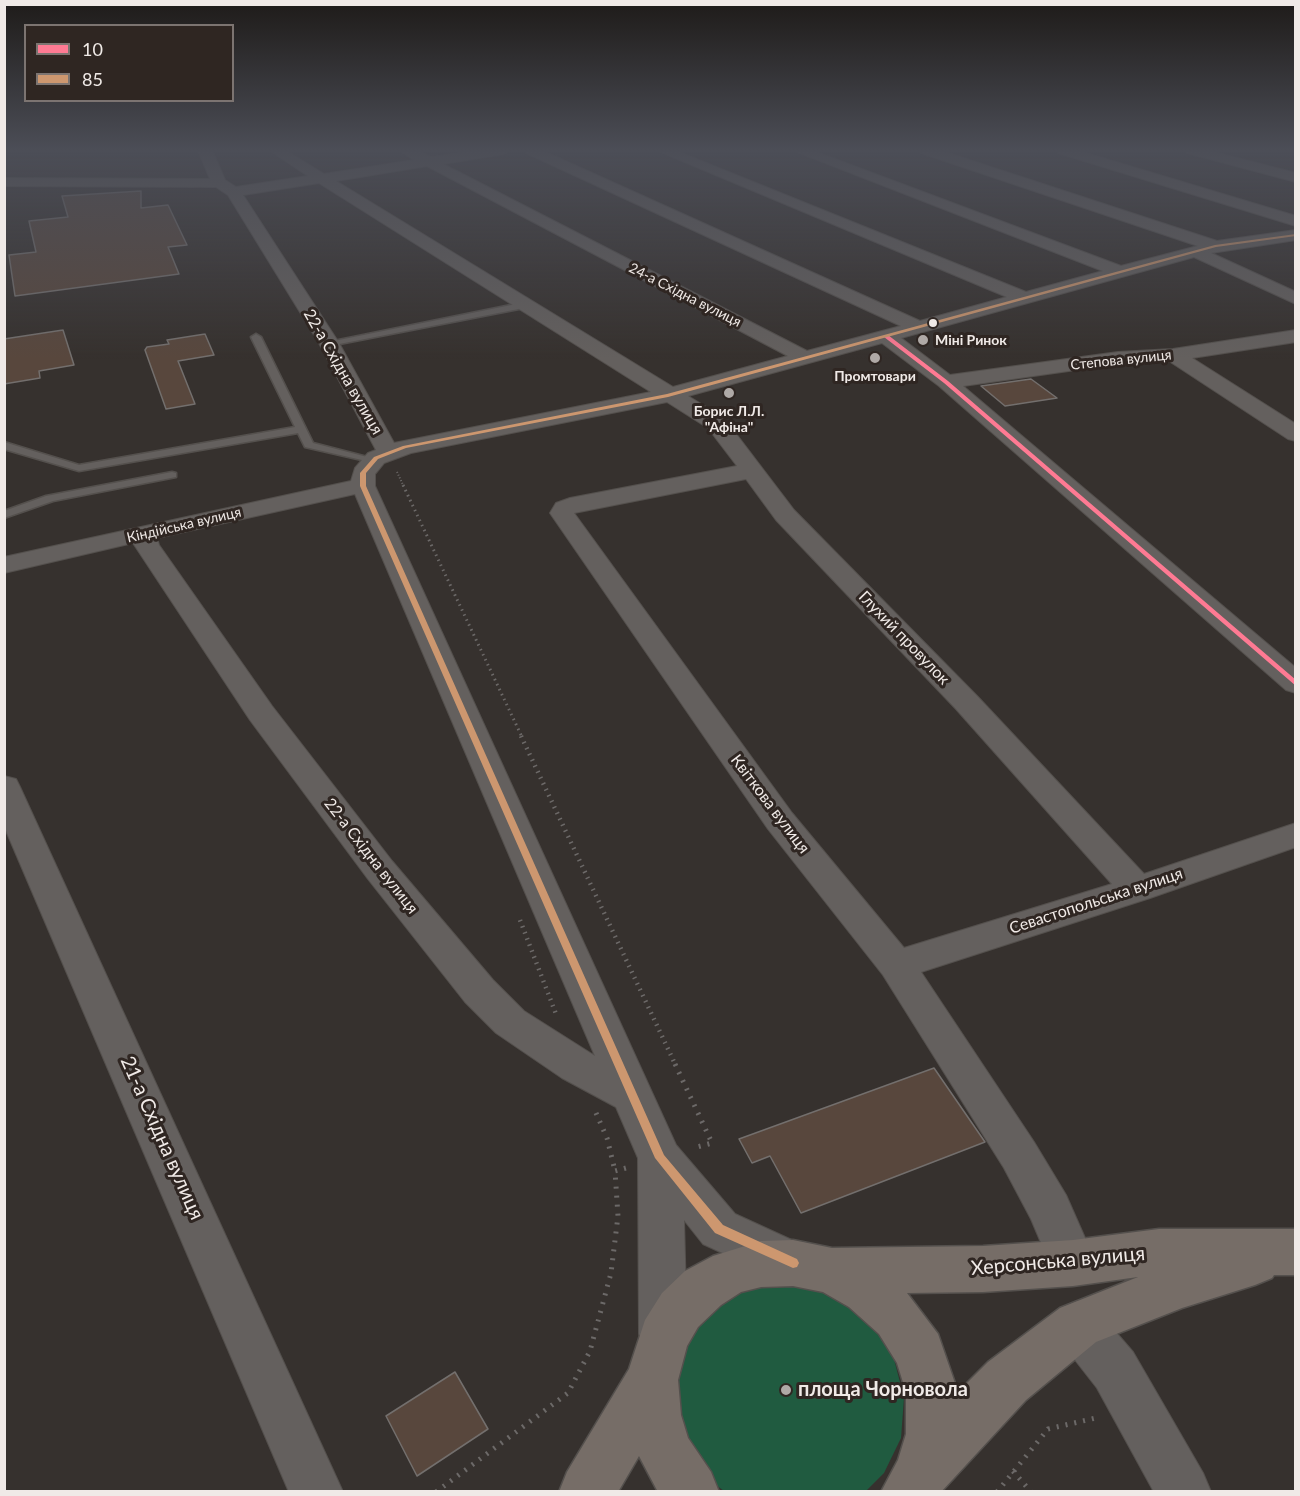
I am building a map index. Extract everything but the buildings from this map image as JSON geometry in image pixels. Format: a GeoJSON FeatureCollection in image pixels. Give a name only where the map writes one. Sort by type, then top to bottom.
{"type":"FeatureCollection","features":[{"type":"Feature","properties":{"kind":"main road","name":"Херсонська вулиця"},"geometry":{"type":"LineString","coordinates":[[812,1267],[983,1269],[1073,1263],[1159,1252],[1291,1252]]}},
{"type":"Feature","properties":{"kind":"main road","name":"Херсонська вулиця"},"geometry":{"type":"LineString","coordinates":[[915,1483],[965,1423],[1007,1381],[1078,1325],[1179,1285],[1291,1252]]}},
{"type":"Feature","properties":{"kind":"main road"},"geometry":{"type":"LineString","coordinates":[[587,1491],[658,1359],[680,1310],[703,1288],[730,1272],[751,1267],[812,1267],[867,1290],[897,1317],[920,1352],[932,1392],[933,1434],[915,1483]]}},
{"type":"Feature","properties":{"kind":"main road"},"geometry":{"type":"LineString","coordinates":[[658,1359],[654,1415],[664,1451],[691,1491]]}},
{"type":"Feature","properties":{"kind":"street","name":"22-а Східна вулиця"},"geometry":{"type":"LineString","coordinates":[[248,220],[329,344],[374,467],[660,1158]]}},
{"type":"Feature","properties":{"kind":"street","name":"Глухий провулок"},"geometry":{"type":"LineString","coordinates":[[387,220],[716,423],[749,471],[785,515],[967,703],[1137,888]]}},
{"type":"Feature","properties":{"kind":"street","name":"24-а Східна вулиця"},"geometry":{"type":"LineString","coordinates":[[540,220],[804,357]]}},
{"type":"Feature","properties":{"kind":"street"},"geometry":{"type":"LineString","coordinates":[[684,220],[919,327]]}},
{"type":"Feature","properties":{"kind":"street"},"geometry":{"type":"LineString","coordinates":[[833,220],[1024,298]]}},
{"type":"Feature","properties":{"kind":"street"},"geometry":{"type":"LineString","coordinates":[[983,220],[1120,272]]}},
{"type":"Feature","properties":{"kind":"street"},"geometry":{"type":"LineString","coordinates":[[1137,220],[1216,246]]}},
{"type":"Feature","properties":{"kind":"street","name":"Кіндійська вулиця"},"geometry":{"type":"LineString","coordinates":[[4,565],[335,490],[374,467],[668,395],[1216,246],[1296,235]]}},
{"type":"Feature","properties":{"kind":"street"},"geometry":{"type":"LineString","coordinates":[[1196,252],[1296,299]]}},
{"type":"Feature","properties":{"kind":"street"},"geometry":{"type":"LineString","coordinates":[[886,336],[946,382],[1296,684]]}},
{"type":"Feature","properties":{"kind":"street","name":"Степова вулиця"},"geometry":{"type":"LineString","coordinates":[[946,382],[1118,358],[1173,355],[1296,336]]}},
{"type":"Feature","properties":{"kind":"street"},"geometry":{"type":"LineString","coordinates":[[1173,355],[1296,434]]}},
{"type":"Feature","properties":{"kind":"street","name":"Квіткова вулиця"},"geometry":{"type":"LineString","coordinates":[[749,471],[579,503],[565,508],[562,513],[780,821],[896,965],[1020,1155],[1050,1209],[1073,1263]]}},
{"type":"Feature","properties":{"kind":"street","name":"22-а Східна вулиця"},"geometry":{"type":"LineString","coordinates":[[144,534],[146,545],[261,713],[380,870],[479,991],[520,1028],[576,1066],[632,1095]]}},
{"type":"Feature","properties":{"kind":"street","name":"21-а Східна вулиця"},"geometry":{"type":"LineString","coordinates":[[4,787],[316,1491]]}},
{"type":"Feature","properties":{"kind":"street","name":"Севастопольська вулиця"},"geometry":{"type":"LineString","coordinates":[[896,965],[1137,888],[1296,834]]}},
{"type":"Feature","properties":{"kind":"street"},"geometry":{"type":"LineString","coordinates":[[660,1158],[719,1229],[812,1267]]}},
{"type":"Feature","properties":{"kind":"street"},"geometry":{"type":"LineString","coordinates":[[658,1359],[660,1158]]}},
{"type":"Feature","properties":{"kind":"street"},"geometry":{"type":"LineString","coordinates":[[1078,1325],[1115,1370],[1184,1491]]}},
{"type":"Feature","properties":{"kind":"lane"},"geometry":{"type":"LineString","coordinates":[[329,344],[526,305]]}},
{"type":"Feature","properties":{"kind":"lane"},"geometry":{"type":"LineString","coordinates":[[256,337],[309,445],[374,467]]}},
{"type":"Feature","properties":{"kind":"lane"},"geometry":{"type":"LineString","coordinates":[[4,445],[79,468],[302,429]]}},
{"type":"Feature","properties":{"kind":"lane"},"geometry":{"type":"LineString","coordinates":[[4,515],[50,498],[172,475]]}},
{"type":"Feature","properties":{"kind":"path"},"geometry":{"type":"LineString","coordinates":[[997,1491],[1048,1429],[1103,1416]]}},
{"type":"Feature","properties":{"kind":"path"},"geometry":{"type":"LineString","coordinates":[[1013,1471],[1030,1491]]}},
{"type":"Feature","properties":{"kind":"green space"},"geometry":{"type":"Polygon","coordinates":[[[773,1282],[809,1286],[844,1301],[873,1326],[894,1359],[904,1398],[901,1438],[884,1473],[865,1492],[724,1491],[704,1476],[682,1442],[672,1366],[686,1332],[739,1288],[773,1282]]]}},
{"type":"Feature","properties":{"kind":"transit line","name":"85"},"geometry":{"type":"LineString","coordinates":[[793,1263],[719,1229],[660,1158],[363,486],[363,473],[376,458],[405,447],[668,395],[1216,246],[1296,235]]}},
{"type":"Feature","properties":{"kind":"transit line","name":"10"},"geometry":{"type":"LineString","coordinates":[[886,336],[946,382],[1296,684]]}},
{"type":"Feature","properties":{"kind":"place","name":"Міні Ринок"},"geometry":{"type":"Point","coordinates":[923,340]}},
{"type":"Feature","properties":{"kind":"place","name":"Промтовари"},"geometry":{"type":"Point","coordinates":[875,358]}},
{"type":"Feature","properties":{"kind":"place","name":"Борис Л.Л. \"Афіна\""},"geometry":{"type":"Point","coordinates":[729,393]}},
{"type":"Feature","properties":{"kind":"place","name":"площа Чорновола"},"geometry":{"type":"Point","coordinates":[786,1390]}}]}
